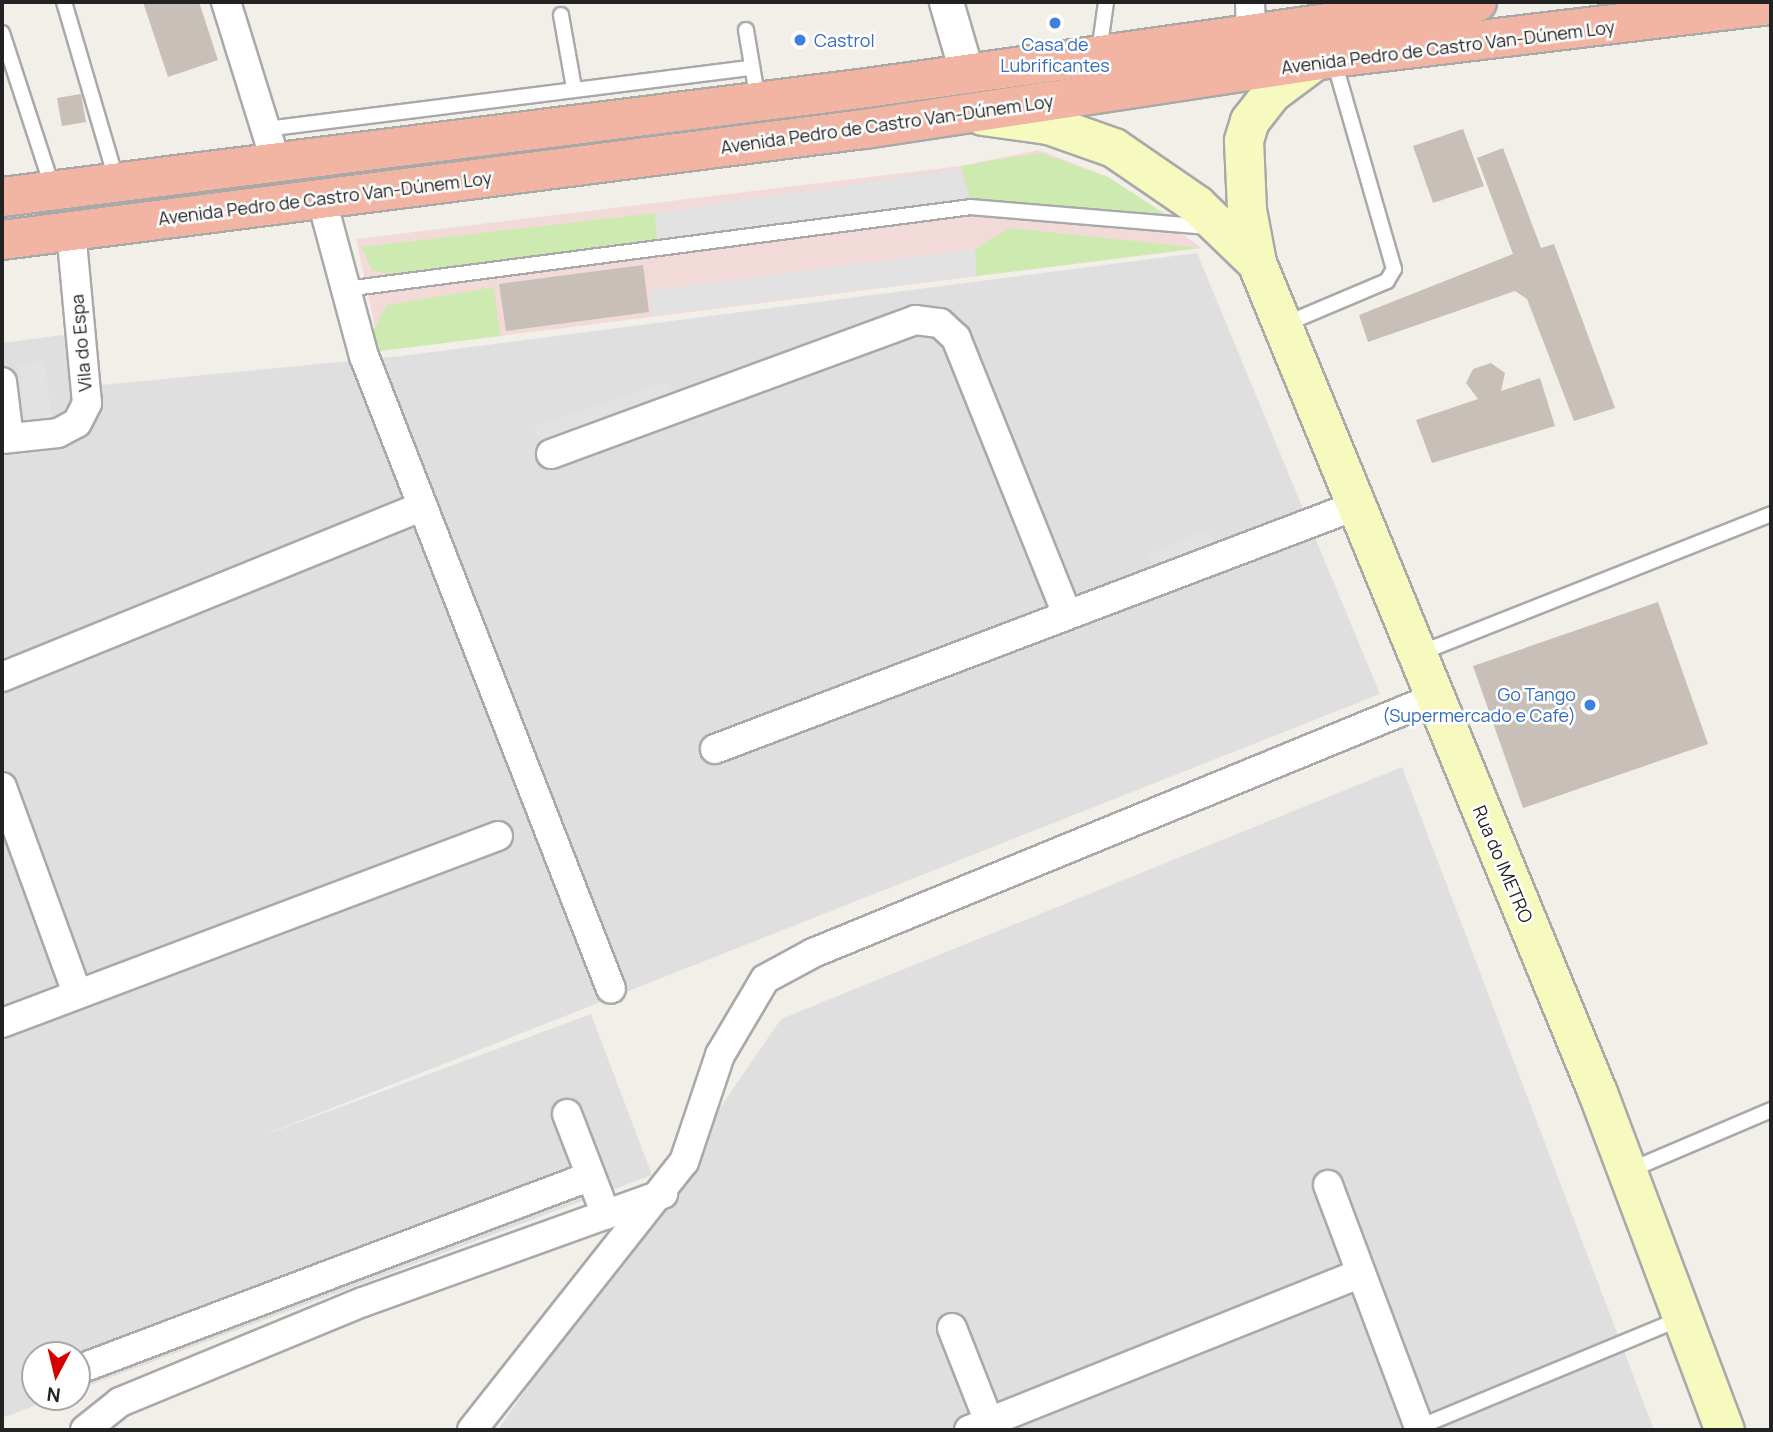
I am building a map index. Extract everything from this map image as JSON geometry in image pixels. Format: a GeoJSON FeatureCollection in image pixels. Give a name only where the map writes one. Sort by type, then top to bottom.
{"type":"FeatureCollection","features":[{"type":"Feature","properties":{"kind":"highway","name":"Avenida Pedro de Castro Van-Dúnem Loy"},"geometry":{"type":"LineString","coordinates":[[2,197],[118,183],[271,146],[755,85],[967,74],[1098,56],[1251,18],[1477,2]]}},
{"type":"Feature","properties":{"kind":"highway","name":"Avenida Pedro de Castro Van-Dúnem Loy"},"geometry":{"type":"LineString","coordinates":[[2,240],[964,114],[1324,60],[1771,5]]}},
{"type":"Feature","properties":{"kind":"main road"},"geometry":{"type":"LineString","coordinates":[[1256,263],[1247,210],[1244,141],[1250,121],[1272,93],[1324,60]]}},
{"type":"Feature","properties":{"kind":"main road"},"geometry":{"type":"LineString","coordinates":[[964,114],[1049,125],[1114,148],[1160,176],[1256,263]]}},
{"type":"Feature","properties":{"kind":"main road","name":"Rua do IMETRO"},"geometry":{"type":"LineString","coordinates":[[1256,263],[1628,1171],[1725,1430]]}},
{"type":"Feature","properties":{"kind":"street"},"geometry":{"type":"LineString","coordinates":[[226,2],[271,146]]}},
{"type":"Feature","properties":{"kind":"street"},"geometry":{"type":"LineString","coordinates":[[946,2],[967,74]]}},
{"type":"Feature","properties":{"kind":"street"},"geometry":{"type":"LineString","coordinates":[[321,197],[364,356],[611,989]]}},
{"type":"Feature","properties":{"kind":"street","name":"Vila do Espa"},"geometry":{"type":"LineString","coordinates":[[2,382],[5,439],[58,433],[77,424],[86,403],[71,231]]}},
{"type":"Feature","properties":{"kind":"street"},"geometry":{"type":"LineString","coordinates":[[551,454],[915,320],[940,323],[956,338],[1066,612]]}},
{"type":"Feature","properties":{"kind":"street"},"geometry":{"type":"LineString","coordinates":[[2,677],[423,506]]}},
{"type":"Feature","properties":{"kind":"street"},"geometry":{"type":"LineString","coordinates":[[715,749],[1066,612],[1355,506]]}},
{"type":"Feature","properties":{"kind":"street"},"geometry":{"type":"LineString","coordinates":[[472,1430],[663,1194],[684,1162],[737,1017],[765,979],[813,953],[1434,698]]}},
{"type":"Feature","properties":{"kind":"street"},"geometry":{"type":"LineString","coordinates":[[2,787],[77,993]]}},
{"type":"Feature","properties":{"kind":"street"},"geometry":{"type":"LineString","coordinates":[[2,1023],[498,836]]}},
{"type":"Feature","properties":{"kind":"street"},"geometry":{"type":"LineString","coordinates":[[567,1114],[606,1214]]}},
{"type":"Feature","properties":{"kind":"street"},"geometry":{"type":"LineString","coordinates":[[91,1365],[591,1176]]}},
{"type":"Feature","properties":{"kind":"street"},"geometry":{"type":"LineString","coordinates":[[1328,1185],[1420,1429]]}},
{"type":"Feature","properties":{"kind":"street"},"geometry":{"type":"LineString","coordinates":[[85,1430],[120,1402],[363,1302],[663,1194]]}},
{"type":"Feature","properties":{"kind":"street"},"geometry":{"type":"LineString","coordinates":[[953,1328],[979,1426],[1361,1273]]}},
{"type":"Feature","properties":{"kind":"lane"},"geometry":{"type":"LineString","coordinates":[[64,2],[118,183]]}},
{"type":"Feature","properties":{"kind":"lane"},"geometry":{"type":"LineString","coordinates":[[1098,56],[1106,2]]}},
{"type":"Feature","properties":{"kind":"lane"},"geometry":{"type":"LineString","coordinates":[[561,15],[574,88]]}},
{"type":"Feature","properties":{"kind":"lane"},"geometry":{"type":"LineString","coordinates":[[271,146],[574,88],[755,85],[746,30]]}},
{"type":"Feature","properties":{"kind":"lane"},"geometry":{"type":"LineString","coordinates":[[2,33],[53,191]]}},
{"type":"Feature","properties":{"kind":"lane"},"geometry":{"type":"LineString","coordinates":[[1277,313],[1387,281],[1394,269],[1324,60]]}},
{"type":"Feature","properties":{"kind":"lane"},"geometry":{"type":"LineString","coordinates":[[346,289],[971,207],[1219,228]]}},
{"type":"Feature","properties":{"kind":"lane"},"geometry":{"type":"LineString","coordinates":[[1416,655],[1771,514]]}},
{"type":"Feature","properties":{"kind":"lane"},"geometry":{"type":"LineString","coordinates":[[1628,1171],[1771,1110]]}},
{"type":"Feature","properties":{"kind":"lane"},"geometry":{"type":"LineString","coordinates":[[1420,1429],[1683,1318]]}},
{"type":"Feature","properties":{"kind":"shaded area"},"geometry":{"type":"Polygon","coordinates":[[[1039,150],[1108,177],[1201,248],[380,351],[356,239],[961,166],[1039,150]]]}},
{"type":"Feature","properties":{"kind":"shaded area"},"geometry":{"type":"Polygon","coordinates":[[[960,169],[970,200],[658,244],[655,213],[960,169]]]}},
{"type":"Feature","properties":{"kind":"shaded area"},"geometry":{"type":"Polygon","coordinates":[[[975,249],[976,276],[652,315],[649,291],[975,249]]]}},
{"type":"Feature","properties":{"kind":"shaded area"},"geometry":{"type":"Polygon","coordinates":[[[1197,253],[1380,694],[254,1139],[591,1014],[652,1175],[91,1385],[91,1341],[21,1341],[21,1411],[2,1418],[2,343],[62,335],[76,345],[82,387],[401,356],[1197,253]]]}},
{"type":"Feature","properties":{"kind":"shaded area"},"geometry":{"type":"Polygon","coordinates":[[[44,361],[53,425],[27,428],[18,365],[44,361]]]}},
{"type":"Feature","properties":{"kind":"shaded area"},"geometry":{"type":"Polygon","coordinates":[[[665,382],[681,399],[541,447],[534,427],[665,382]]]}},
{"type":"Feature","properties":{"kind":"shaded area"},"geometry":{"type":"Polygon","coordinates":[[[1207,530],[1221,551],[1157,577],[1148,554],[1207,530]]]}},
{"type":"Feature","properties":{"kind":"shaded area"},"geometry":{"type":"Polygon","coordinates":[[[1402,767],[1654,1430],[498,1430],[781,1019],[1402,767]]]}},
{"type":"Feature","properties":{"kind":"green space"},"geometry":{"type":"Polygon","coordinates":[[[1040,153],[1108,177],[1179,223],[970,200],[961,166],[1040,153]]]}},
{"type":"Feature","properties":{"kind":"green space"},"geometry":{"type":"Polygon","coordinates":[[[655,213],[658,244],[399,276],[372,270],[361,247],[655,213]]]}},
{"type":"Feature","properties":{"kind":"green space"},"geometry":{"type":"Polygon","coordinates":[[[1010,228],[1201,248],[976,276],[975,249],[1010,228]]]}},
{"type":"Feature","properties":{"kind":"green space"},"geometry":{"type":"Polygon","coordinates":[[[494,287],[500,336],[380,351],[373,331],[387,305],[494,287]]]}},
{"type":"Feature","properties":{"kind":"building"},"geometry":{"type":"Polygon","coordinates":[[[143,2],[199,2],[218,60],[168,77],[143,2]]]}},
{"type":"Feature","properties":{"kind":"building"},"geometry":{"type":"Polygon","coordinates":[[[81,94],[86,122],[62,126],[57,98],[81,94]]]}},
{"type":"Feature","properties":{"kind":"building"},"geometry":{"type":"Polygon","coordinates":[[[1463,129],[1484,186],[1433,203],[1413,146],[1463,129]]]}},
{"type":"Feature","properties":{"kind":"building"},"geometry":{"type":"Polygon","coordinates":[[[1503,148],[1541,248],[1554,244],[1615,408],[1574,421],[1527,299],[1515,291],[1368,342],[1359,315],[1513,254],[1477,158],[1503,148]]]}},
{"type":"Feature","properties":{"kind":"building"},"geometry":{"type":"Polygon","coordinates":[[[643,265],[649,312],[506,331],[499,284],[643,265]]]}},
{"type":"Feature","properties":{"kind":"building"},"geometry":{"type":"Polygon","coordinates":[[[1491,363],[1505,373],[1501,391],[1540,378],[1555,426],[1432,463],[1416,420],[1478,399],[1466,383],[1473,369],[1491,363]]]}},
{"type":"Feature","properties":{"kind":"building","name":"Go Tango (Supermercado e Cafe)"},"geometry":{"type":"Polygon","coordinates":[[[1658,602],[1708,744],[1523,808],[1473,666],[1658,602]]]}},
{"type":"Feature","properties":{"kind":"place","name":"Casa de Lubrificantes"},"geometry":{"type":"Point","coordinates":[1055,23]}},
{"type":"Feature","properties":{"kind":"place","name":"Castrol"},"geometry":{"type":"Point","coordinates":[800,40]}},
{"type":"Feature","properties":{"kind":"place","name":"Go Tango (Supermercado e Cafe)"},"geometry":{"type":"Point","coordinates":[1590,705]}}]}
